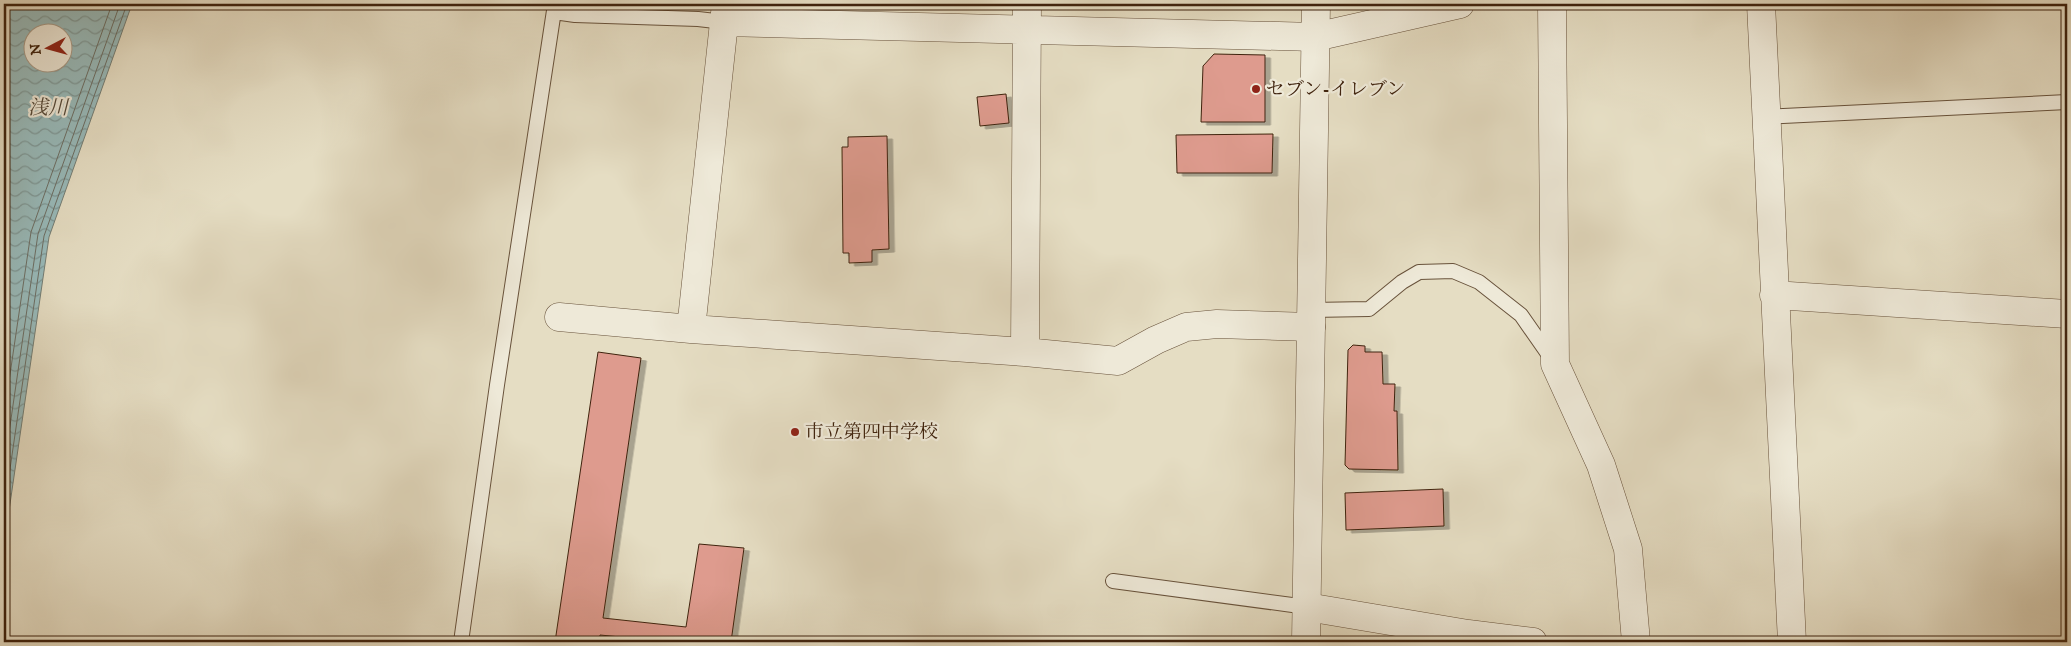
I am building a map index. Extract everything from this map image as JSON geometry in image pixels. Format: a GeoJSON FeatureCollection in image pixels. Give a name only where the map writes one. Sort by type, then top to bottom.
{"type":"FeatureCollection","features":[{"type":"Feature","properties":{"kind":"street"},"geometry":{"type":"LineString","coordinates":[[1306,642],[1316,4]]}},
{"type":"Feature","properties":{"kind":"street"},"geometry":{"type":"LineString","coordinates":[[691,329],[725,13],[1027,17],[1315,37],[1460,4]]}},
{"type":"Feature","properties":{"kind":"street"},"geometry":{"type":"LineString","coordinates":[[1552,4],[1555,364],[1601,465],[1628,549],[1636,642]]}},
{"type":"Feature","properties":{"kind":"street"},"geometry":{"type":"LineString","coordinates":[[1760,4],[1792,642]]}},
{"type":"Feature","properties":{"kind":"street"},"geometry":{"type":"LineString","coordinates":[[1025,352],[1027,17]]}},
{"type":"Feature","properties":{"kind":"street"},"geometry":{"type":"LineString","coordinates":[[1774,295],[2067,314]]}},
{"type":"Feature","properties":{"kind":"street"},"geometry":{"type":"LineString","coordinates":[[559,317],[691,329],[1025,352],[1118,361],[1156,340],[1186,328],[1217,324],[1311,319]]}},
{"type":"Feature","properties":{"kind":"street"},"geometry":{"type":"LineString","coordinates":[[1307,607],[1468,634],[1533,642]]}},
{"type":"Feature","properties":{"kind":"lane"},"geometry":{"type":"LineString","coordinates":[[461,642],[487,450],[554,8],[575,15],[698,19],[725,13]]}},
{"type":"Feature","properties":{"kind":"lane"},"geometry":{"type":"LineString","coordinates":[[1765,117],[2067,102]]}},
{"type":"Feature","properties":{"kind":"lane"},"geometry":{"type":"LineString","coordinates":[[1311,319],[1369,309],[1402,282],[1419,272],[1453,271],[1479,282],[1521,315],[1555,364]]}},
{"type":"Feature","properties":{"kind":"lane"},"geometry":{"type":"LineString","coordinates":[[1113,582],[1307,607]]}},
{"type":"Feature","properties":{"kind":"water","name":"浅川"},"geometry":{"type":"Polygon","coordinates":[[[4,4],[132,4],[49,237],[4,545],[4,4]]]}},
{"type":"Feature","properties":{"kind":"building"},"geometry":{"type":"Polygon","coordinates":[[[1214,54],[1265,55],[1265,122],[1201,122],[1203,66],[1214,54]]]}},
{"type":"Feature","properties":{"kind":"building"},"geometry":{"type":"Polygon","coordinates":[[[1006,94],[1009,123],[980,126],[977,97],[1006,94]]]}},
{"type":"Feature","properties":{"kind":"building"},"geometry":{"type":"Polygon","coordinates":[[[1273,134],[1272,173],[1177,173],[1176,135],[1273,134]]]}},
{"type":"Feature","properties":{"kind":"building"},"geometry":{"type":"Polygon","coordinates":[[[887,136],[889,249],[872,250],[872,262],[849,263],[849,253],[843,253],[842,147],[848,147],[848,137],[887,136]]]}},
{"type":"Feature","properties":{"kind":"building"},"geometry":{"type":"Polygon","coordinates":[[[1353,345],[1365,346],[1365,352],[1382,352],[1383,384],[1395,384],[1394,411],[1397,411],[1398,470],[1349,469],[1345,465],[1348,350],[1353,345]]]}},
{"type":"Feature","properties":{"kind":"building"},"geometry":{"type":"Polygon","coordinates":[[[598,352],[641,358],[603,618],[686,627],[699,544],[744,548],[731,642],[672,642],[600,635],[599,642],[555,642],[598,352]]]}},
{"type":"Feature","properties":{"kind":"building"},"geometry":{"type":"Polygon","coordinates":[[[1443,489],[1444,526],[1346,530],[1345,493],[1443,489]]]}},
{"type":"Feature","properties":{"kind":"place","name":"セブン-イレブン"},"geometry":{"type":"Point","coordinates":[1256,89]}},
{"type":"Feature","properties":{"kind":"place","name":"市立第四中学校"},"geometry":{"type":"Point","coordinates":[795,432]}}]}
